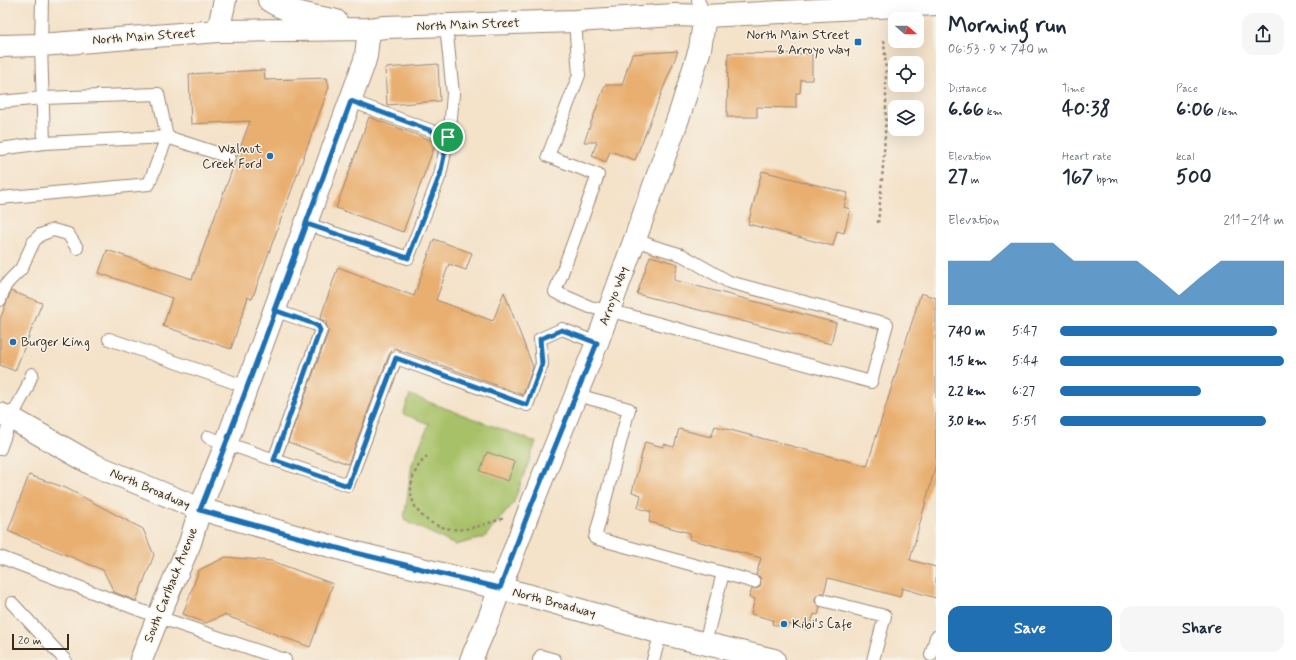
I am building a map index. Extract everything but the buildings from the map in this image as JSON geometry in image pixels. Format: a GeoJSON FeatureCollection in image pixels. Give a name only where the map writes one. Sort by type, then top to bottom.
{"type":"FeatureCollection","features":[{"type":"Feature","properties":{"kind":"street"},"geometry":{"type":"LineString","coordinates":[[218,31],[225,0]]}},
{"type":"Feature","properties":{"kind":"street"},"geometry":{"type":"LineString","coordinates":[[269,0],[298,12],[369,29]]}},
{"type":"Feature","properties":{"kind":"street","name":"North Main Street"},"geometry":{"type":"LineString","coordinates":[[0,46],[41,45],[218,31],[369,29],[675,15],[704,5],[936,4]]}},
{"type":"Feature","properties":{"kind":"street","name":"Arroyo Way"},"geometry":{"type":"LineString","coordinates":[[471,660],[597,343],[680,113],[700,49],[704,5]]}},
{"type":"Feature","properties":{"kind":"street","name":"South Carlback Avenue"},"geometry":{"type":"LineString","coordinates":[[141,660],[190,542],[200,510],[217,440],[247,387],[274,310],[307,224],[366,56],[369,29]]}},
{"type":"Feature","properties":{"kind":"street","name":"North Broadway"},"geometry":{"type":"LineString","coordinates":[[5,416],[92,464],[200,510],[348,551],[531,596],[661,633],[774,660]]}},
{"type":"Feature","properties":{"kind":"lane"},"geometry":{"type":"LineString","coordinates":[[42,0],[41,45],[44,98],[44,143]]}},
{"type":"Feature","properties":{"kind":"lane"},"geometry":{"type":"LineString","coordinates":[[575,20],[579,75],[548,156],[598,175],[555,292],[590,306],[871,382],[887,324],[729,282],[682,255],[635,239]]}},
{"type":"Feature","properties":{"kind":"lane"},"geometry":{"type":"LineString","coordinates":[[307,224],[408,258],[440,175],[448,137],[453,94],[446,25]]}},
{"type":"Feature","properties":{"kind":"lane"},"geometry":{"type":"LineString","coordinates":[[0,102],[44,98],[158,94],[167,137],[149,184],[0,198]]}},
{"type":"Feature","properties":{"kind":"lane"},"geometry":{"type":"LineString","coordinates":[[351,101],[448,137]]}},
{"type":"Feature","properties":{"kind":"lane"},"geometry":{"type":"LineString","coordinates":[[0,148],[44,143],[167,137],[229,157]]}},
{"type":"Feature","properties":{"kind":"lane"},"geometry":{"type":"LineString","coordinates":[[0,300],[5,286],[21,269],[34,241],[40,235],[53,230],[68,234],[77,248]]}},
{"type":"Feature","properties":{"kind":"lane"},"geometry":{"type":"LineString","coordinates":[[274,310],[314,324],[318,326],[320,330],[274,460]]}},
{"type":"Feature","properties":{"kind":"lane"},"geometry":{"type":"LineString","coordinates":[[217,440],[348,486],[396,358],[527,405],[542,364],[540,339],[562,330],[597,343]]}},
{"type":"Feature","properties":{"kind":"lane"},"geometry":{"type":"LineString","coordinates":[[110,339],[247,387]]}},
{"type":"Feature","properties":{"kind":"lane"},"geometry":{"type":"LineString","coordinates":[[0,449],[5,416],[26,390],[32,374]]}},
{"type":"Feature","properties":{"kind":"lane"},"geometry":{"type":"LineString","coordinates":[[577,395],[629,409],[594,538],[754,582]]}},
{"type":"Feature","properties":{"kind":"lane"},"geometry":{"type":"LineString","coordinates":[[0,558],[158,617],[285,660]]}},
{"type":"Feature","properties":{"kind":"lane"},"geometry":{"type":"LineString","coordinates":[[705,644],[723,573]]}},
{"type":"Feature","properties":{"kind":"lane"},"geometry":{"type":"LineString","coordinates":[[822,600],[884,616],[873,660]]}},
{"type":"Feature","properties":{"kind":"lane"},"geometry":{"type":"LineString","coordinates":[[12,603],[65,660]]}},
{"type":"Feature","properties":{"kind":"lane"},"geometry":{"type":"LineString","coordinates":[[653,660],[661,633]]}},
{"type":"Feature","properties":{"kind":"lane"},"geometry":{"type":"LineString","coordinates":[[931,655],[936,637]]}},
{"type":"Feature","properties":{"kind":"lane"},"geometry":{"type":"LineString","coordinates":[[539,660],[540,656],[554,660]]}},
{"type":"Feature","properties":{"kind":"path"},"geometry":{"type":"LineString","coordinates":[[878,223],[885,156],[887,75],[884,40]]}},
{"type":"Feature","properties":{"kind":"path"},"geometry":{"type":"LineString","coordinates":[[427,456],[419,463],[413,474],[411,490],[412,502],[418,512],[426,519],[439,525],[451,528],[466,529],[482,526],[529,511]]}},
{"type":"Feature","properties":{"kind":"green space"},"geometry":{"type":"Polygon","coordinates":[[[410,395],[536,442],[513,504],[484,538],[455,545],[404,520],[412,464],[429,424],[403,414],[410,395]]]}},
{"type":"Feature","properties":{"kind":"place","name":"North Main Street & Arroyo Way"},"geometry":{"type":"Point","coordinates":[858,42]}},
{"type":"Feature","properties":{"kind":"place","name":"Walnut Creek Ford"},"geometry":{"type":"Point","coordinates":[270,156]}},
{"type":"Feature","properties":{"kind":"place","name":"Burger King"},"geometry":{"type":"Point","coordinates":[13,342]}},
{"type":"Feature","properties":{"kind":"place","name":"Kibi's Cafe"},"geometry":{"type":"Point","coordinates":[784,624]}},
{"type":"Feature","properties":{"kind":"route"},"geometry":{"type":"LineString","coordinates":[[448,137],[351,101],[307,224],[288,274],[274,310],[314,324],[320,328],[320,332],[274,460],[348,486],[396,358],[527,405],[542,364],[540,339],[562,330],[571,332],[597,343],[529,511],[500,588],[348,551],[200,510],[226,444],[274,310],[307,224],[408,258],[440,175],[448,137]]}}]}
